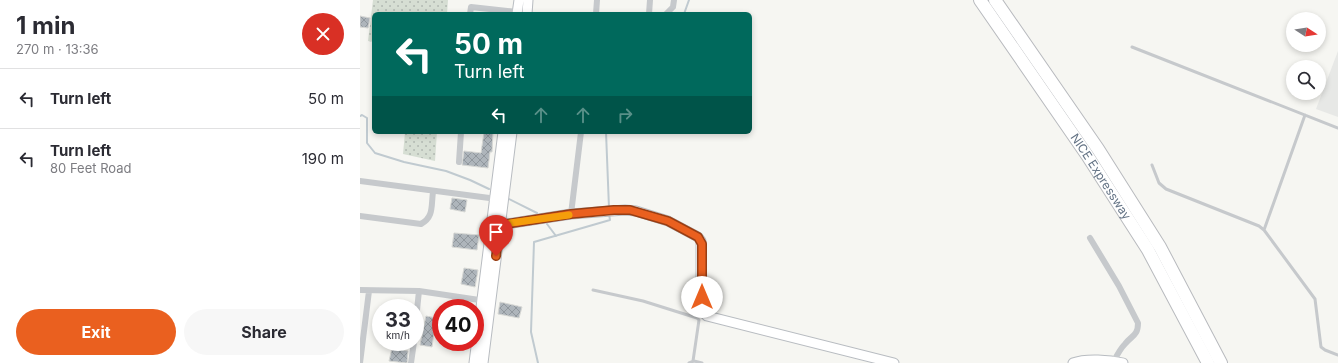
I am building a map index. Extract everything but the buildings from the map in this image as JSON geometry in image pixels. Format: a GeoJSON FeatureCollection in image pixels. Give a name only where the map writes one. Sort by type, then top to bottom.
{"type":"FeatureCollection","features":[{"type":"Feature","properties":{"kind":"highway","name":"NICE Expressway"},"geometry":{"type":"LineString","coordinates":[[980,0],[1087,155],[1144,244],[1208,363]]}},
{"type":"Feature","properties":{"kind":"highway","name":"NICE Expressway"},"geometry":{"type":"LineString","coordinates":[[996,0],[1098,150],[1160,247],[1222,363]]}},
{"type":"Feature","properties":{"kind":"street"},"geometry":{"type":"LineString","coordinates":[[519,0],[521,12]]}},
{"type":"Feature","properties":{"kind":"street"},"geometry":{"type":"LineString","coordinates":[[522,12],[528,0]]}},
{"type":"Feature","properties":{"kind":"street"},"geometry":{"type":"LineString","coordinates":[[596,12],[597,0]]}},
{"type":"Feature","properties":{"kind":"street"},"geometry":{"type":"LineString","coordinates":[[649,12],[650,0]]}},
{"type":"Feature","properties":{"kind":"street"},"geometry":{"type":"LineString","coordinates":[[668,12],[673,7],[674,0]]}},
{"type":"Feature","properties":{"kind":"street"},"geometry":{"type":"LineString","coordinates":[[470,12],[471,8],[504,12]]}},
{"type":"Feature","properties":{"kind":"street"},"geometry":{"type":"LineString","coordinates":[[459,162],[461,134]]}},
{"type":"Feature","properties":{"kind":"street"},"geometry":{"type":"LineString","coordinates":[[474,363],[500,225],[499,200],[503,134]]}},
{"type":"Feature","properties":{"kind":"street"},"geometry":{"type":"LineString","coordinates":[[483,363],[486,301],[499,200],[512,134]]}},
{"type":"Feature","properties":{"kind":"street"},"geometry":{"type":"LineString","coordinates":[[571,214],[581,134]]}},
{"type":"Feature","properties":{"kind":"street"},"geometry":{"type":"LineString","coordinates":[[360,181],[499,200]]}},
{"type":"Feature","properties":{"kind":"street"},"geometry":{"type":"LineString","coordinates":[[360,216],[421,224],[428,219],[430,215],[433,192]]}},
{"type":"Feature","properties":{"kind":"street"},"geometry":{"type":"LineString","coordinates":[[500,225],[571,214],[614,210],[636,211],[666,220],[699,238],[702,244],[702,310],[707,316],[894,363]]}},
{"type":"Feature","properties":{"kind":"street"},"geometry":{"type":"LineString","coordinates":[[1073,363],[1082,360],[1118,362],[1125,343],[1136,334],[1138,329],[1138,323],[1119,286],[1090,238]]}},
{"type":"Feature","properties":{"kind":"street"},"geometry":{"type":"LineString","coordinates":[[360,290],[419,292],[486,301]]}},
{"type":"Feature","properties":{"kind":"street"},"geometry":{"type":"LineString","coordinates":[[360,360],[363,325],[369,291]]}},
{"type":"Feature","properties":{"kind":"street"},"geometry":{"type":"LineString","coordinates":[[418,299],[419,292]]}},
{"type":"Feature","properties":{"kind":"street"},"geometry":{"type":"LineString","coordinates":[[411,363],[413,351]]}},
{"type":"Feature","properties":{"kind":"lane"},"geometry":{"type":"LineString","coordinates":[[1132,47],[1338,128]]}},
{"type":"Feature","properties":{"kind":"lane"},"geometry":{"type":"LineString","coordinates":[[1264,230],[1305,115]]}},
{"type":"Feature","properties":{"kind":"lane"},"geometry":{"type":"LineString","coordinates":[[1152,165],[1159,183],[1166,188],[1259,226],[1264,230],[1315,298],[1321,347],[1338,355]]}},
{"type":"Feature","properties":{"kind":"lane"},"geometry":{"type":"LineString","coordinates":[[593,290],[643,301],[697,318],[699,320],[691,362],[702,363]]}},
{"type":"Feature","properties":{"kind":"shaded area"},"geometry":{"type":"Polygon","coordinates":[[[373,0],[448,0],[447,12],[372,12],[372,42],[368,41],[373,0]]]}},
{"type":"Feature","properties":{"kind":"shaded area"},"geometry":{"type":"Polygon","coordinates":[[[1338,51],[1338,117],[1316,109],[1319,100],[1326,100],[1326,83],[1338,51]]]}},
{"type":"Feature","properties":{"kind":"shaded area"},"geometry":{"type":"Polygon","coordinates":[[[405,134],[437,134],[435,161],[403,154],[405,134]]]}},
{"type":"Feature","properties":{"kind":"waterway"},"geometry":{"type":"LineString","coordinates":[[685,12],[689,0]]}},
{"type":"Feature","properties":{"kind":"waterway"},"geometry":{"type":"LineString","coordinates":[[360,116],[362,115],[367,118],[367,143],[375,153],[404,162],[446,171],[489,189]]}},
{"type":"Feature","properties":{"kind":"waterway"},"geometry":{"type":"LineString","coordinates":[[606,134],[609,208]]}},
{"type":"Feature","properties":{"kind":"waterway"},"geometry":{"type":"LineString","coordinates":[[507,198],[537,213]]}},
{"type":"Feature","properties":{"kind":"waterway"},"geometry":{"type":"LineString","coordinates":[[538,363],[531,332],[534,242],[610,220],[609,214]]}},
{"type":"Feature","properties":{"kind":"waterway"},"geometry":{"type":"LineString","coordinates":[[547,224],[556,236]]}},
{"type":"Feature","properties":{"kind":"slow traffic"},"geometry":{"type":"LineString","coordinates":[[510,223],[569,215]]}},
{"type":"Feature","properties":{"kind":"route"},"geometry":{"type":"LineString","coordinates":[[496,256],[500,225],[571,214],[614,210],[636,211],[668,221],[699,238],[702,244],[702,297]]}}]}
